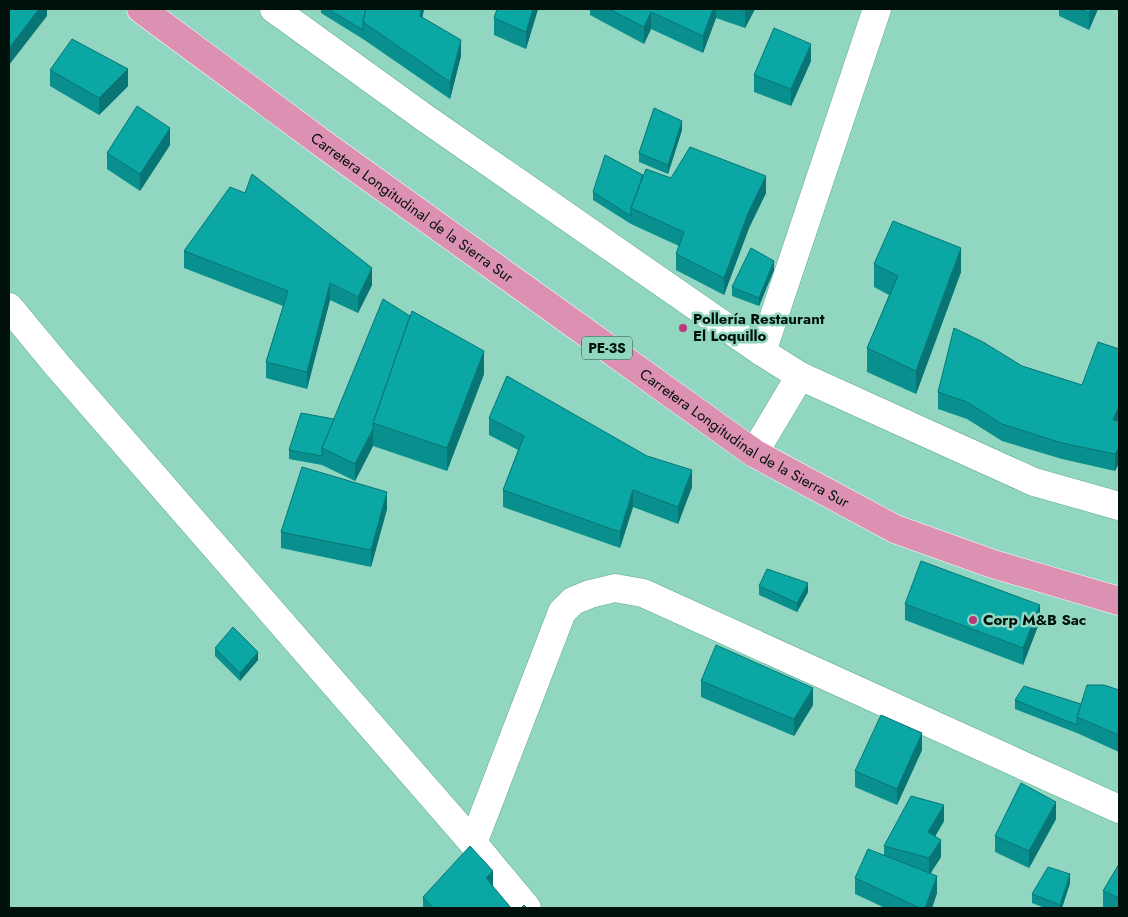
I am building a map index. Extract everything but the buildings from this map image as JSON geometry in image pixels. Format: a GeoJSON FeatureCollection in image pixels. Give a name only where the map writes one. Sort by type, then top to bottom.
{"type":"FeatureCollection","features":[{"type":"Feature","properties":{"kind":"highway","name":"Carretera Longitudinal de la Sierra Sur"},"geometry":{"type":"LineString","coordinates":[[141,9],[330,148],[754,453],[895,529],[993,564],[1119,601]]}},
{"type":"Feature","properties":{"kind":"street"},"geometry":{"type":"LineString","coordinates":[[274,9],[425,118],[762,352],[800,376],[1034,482],[1119,506]]}},
{"type":"Feature","properties":{"kind":"street"},"geometry":{"type":"LineString","coordinates":[[762,352],[877,9]]}},
{"type":"Feature","properties":{"kind":"street"},"geometry":{"type":"LineString","coordinates":[[9,307],[64,373],[473,842],[527,908]]}},
{"type":"Feature","properties":{"kind":"street"},"geometry":{"type":"LineString","coordinates":[[754,453],[800,376]]}},
{"type":"Feature","properties":{"kind":"street"},"geometry":{"type":"LineString","coordinates":[[473,842],[562,612],[573,601],[590,594],[614,588],[643,593],[1119,809]]}},
{"type":"Feature","properties":{"kind":"place","name":"Pollería Restaurant El Loquillo"},"geometry":{"type":"Point","coordinates":[683,328]}},
{"type":"Feature","properties":{"kind":"place","name":"Corp M&B Sac"},"geometry":{"type":"Point","coordinates":[973,620]}}]}
